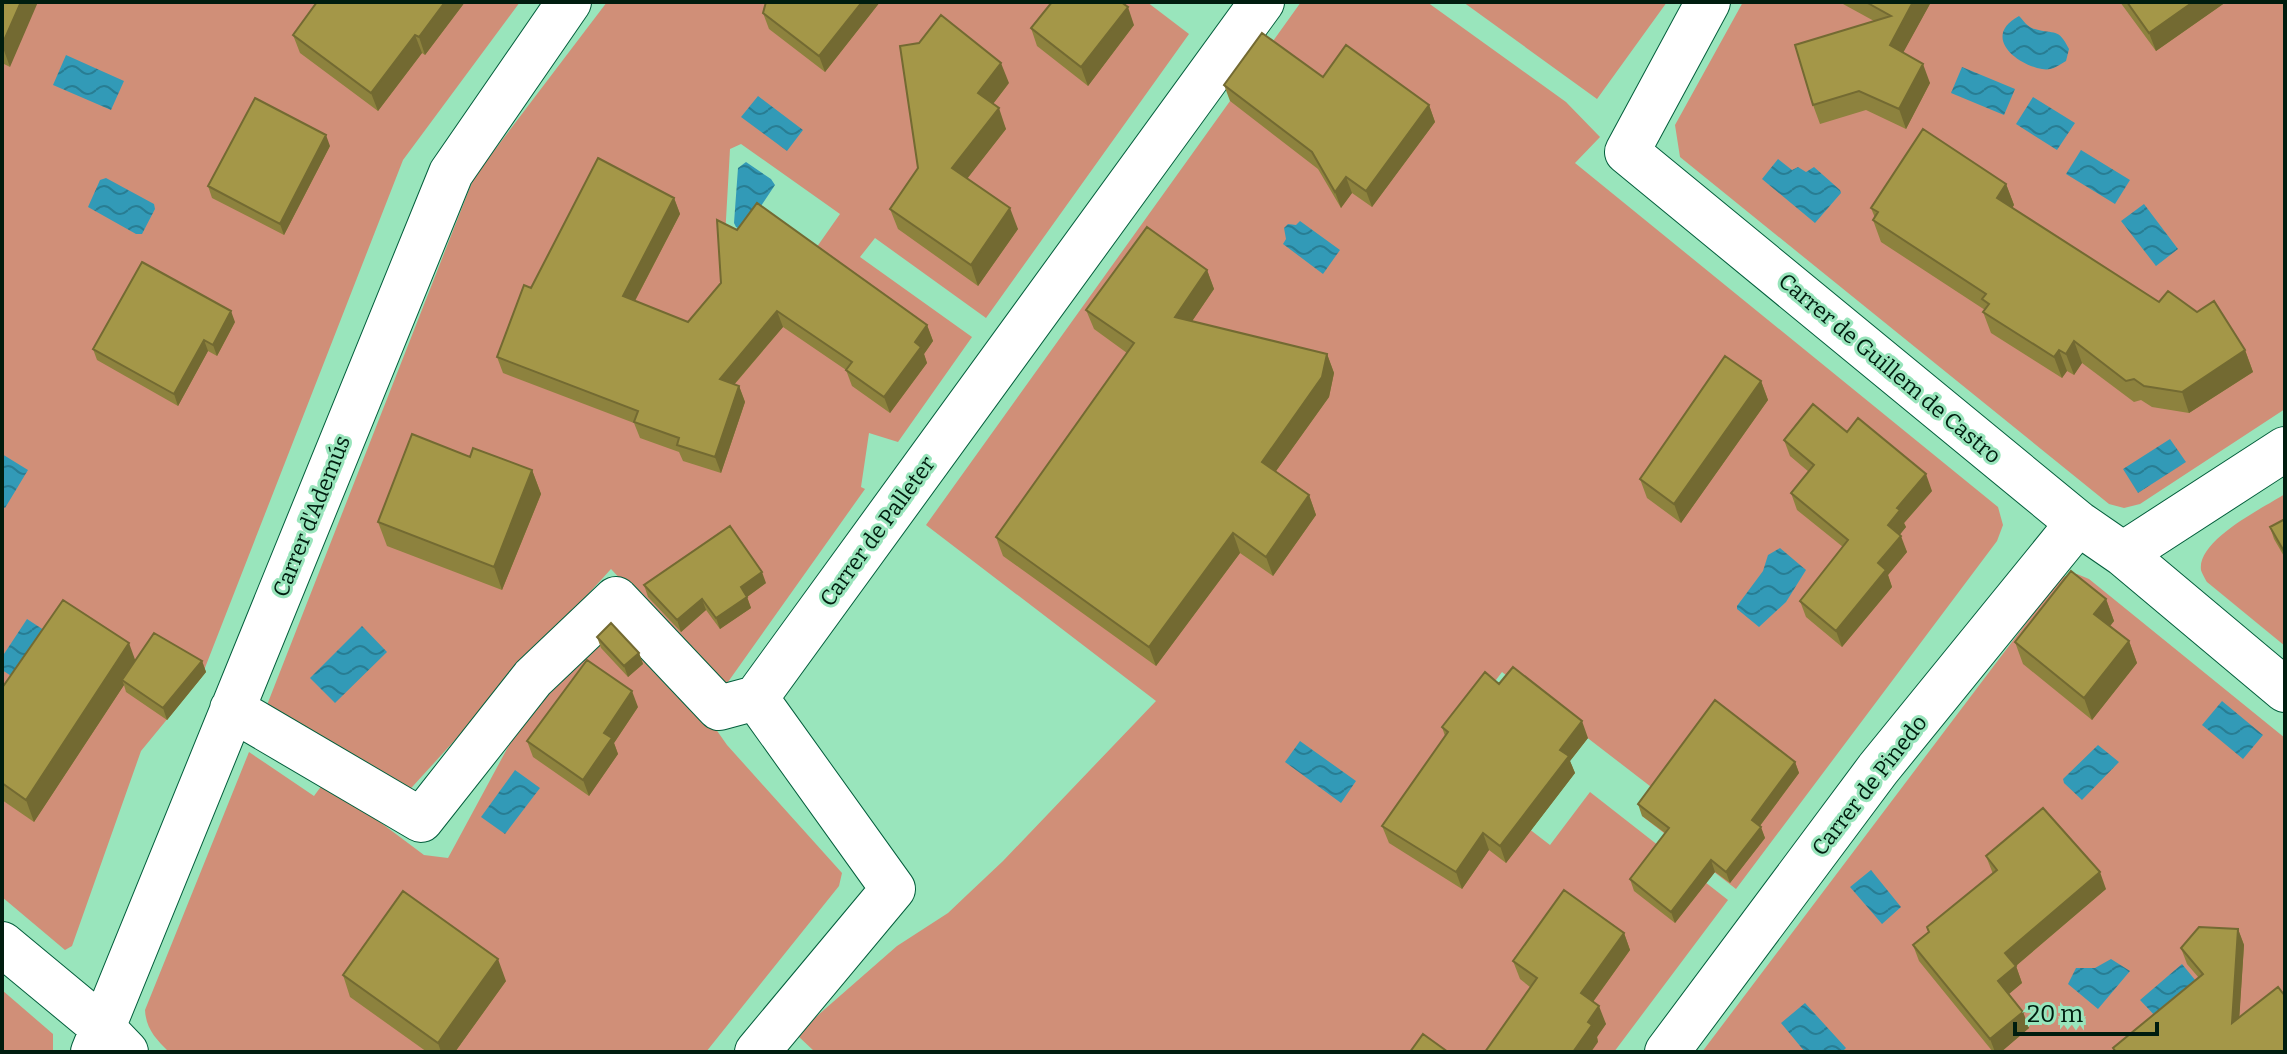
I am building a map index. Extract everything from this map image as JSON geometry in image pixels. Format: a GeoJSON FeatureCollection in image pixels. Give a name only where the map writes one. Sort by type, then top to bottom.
{"type":"FeatureCollection","features":[{"type":"Feature","properties":{"kind":"street","name":"Carrer d'Ademús"},"geometry":{"type":"LineString","coordinates":[[107,1044],[232,709],[451,173],[569,2]]}},
{"type":"Feature","properties":{"kind":"street","name":"Carrer de Palleter"},"geometry":{"type":"LineString","coordinates":[[756,698],[1262,2]]}},
{"type":"Feature","properties":{"kind":"street","name":"Carrer de Guillem de Castro"},"geometry":{"type":"LineString","coordinates":[[1708,2],[1627,152],[2078,523],[2123,554],[2285,690]]}},
{"type":"Feature","properties":{"kind":"street"},"geometry":{"type":"LineString","coordinates":[[2123,554],[2285,449]]}},
{"type":"Feature","properties":{"kind":"street","name":"Carrer de Pinedo"},"geometry":{"type":"LineString","coordinates":[[1667,1052],[1878,769],[2078,523]]}},
{"type":"Feature","properties":{"kind":"street"},"geometry":{"type":"LineString","coordinates":[[232,709],[421,820],[533,678],[616,599],[719,708],[756,698],[893,889],[757,1052]]}},
{"type":"Feature","properties":{"kind":"street"},"geometry":{"type":"LineString","coordinates":[[2,944],[107,1044]]}},
{"type":"Feature","properties":{"kind":"shaded area"},"geometry":{"type":"Polygon","coordinates":[[[2,2],[520,2],[403,160],[201,678],[141,751],[72,946],[65,950],[2,897],[2,2]]]}},
{"type":"Feature","properties":{"kind":"shaded area"},"geometry":{"type":"Polygon","coordinates":[[[607,2],[1147,2],[1189,34],[986,318],[875,238],[860,257],[972,337],[898,442],[869,433],[861,487],[865,489],[723,689],[611,569],[403,797],[267,705],[474,177],[607,2]],[[741,144],[730,149],[725,237],[757,332],[840,214],[741,144]]]}},
{"type":"Feature","properties":{"kind":"shaded area"},"geometry":{"type":"Polygon","coordinates":[[[1301,2],[1427,2],[1566,102],[1600,137],[1575,163],[1998,507],[2003,525],[1997,541],[1736,889],[1642,816],[1659,793],[1502,672],[1437,758],[1550,845],[1590,792],[1728,900],[1614,1052],[815,1052],[797,1035],[801,1030],[897,946],[948,913],[1003,861],[1156,701],[926,525],[1301,2]]]}},
{"type":"Feature","properties":{"kind":"shaded area"},"geometry":{"type":"Polygon","coordinates":[[[1463,2],[1667,2],[1597,99],[1463,2]]]}},
{"type":"Feature","properties":{"kind":"shaded area"},"geometry":{"type":"Polygon","coordinates":[[[1743,2],[2285,2],[2285,409],[2140,504],[2124,508],[2109,504],[1680,157],[1675,125],[1743,2]]]}},
{"type":"Feature","properties":{"kind":"shaded area"},"geometry":{"type":"Polygon","coordinates":[[[2285,494],[2285,646],[2207,582],[2201,570],[2209,547],[2220,536],[2285,494]]]}},
{"type":"Feature","properties":{"kind":"shaded area"},"geometry":{"type":"Polygon","coordinates":[[[2077,574],[2089,579],[2285,738],[2285,1052],[1702,1052],[2061,577],[2077,574]]]}},
{"type":"Feature","properties":{"kind":"shaded area"},"geometry":{"type":"Polygon","coordinates":[[[620,623],[842,873],[839,886],[706,1052],[169,1052],[160,1043],[150,1028],[145,1010],[249,752],[314,796],[325,781],[424,855],[448,858],[528,710],[620,623]]]}},
{"type":"Feature","properties":{"kind":"shaded area"},"geometry":{"type":"Polygon","coordinates":[[[2,990],[53,1034],[53,1052],[2,1052],[2,990]]]}},
{"type":"Feature","properties":{"kind":"water"},"geometry":{"type":"Polygon","coordinates":[[[2019,16],[2030,27],[2062,37],[2069,49],[2066,61],[2045,69],[2032,66],[2013,55],[2006,48],[2003,32],[2019,16]]]}},
{"type":"Feature","properties":{"kind":"water"},"geometry":{"type":"Polygon","coordinates":[[[66,55],[124,81],[111,110],[53,85],[66,55]]]}},
{"type":"Feature","properties":{"kind":"water"},"geometry":{"type":"Polygon","coordinates":[[[1962,67],[2015,89],[2004,115],[1951,93],[1962,67]]]}},
{"type":"Feature","properties":{"kind":"water"},"geometry":{"type":"Polygon","coordinates":[[[758,96],[803,130],[787,151],[741,117],[758,96]]]}},
{"type":"Feature","properties":{"kind":"water"},"geometry":{"type":"Polygon","coordinates":[[[2033,97],[2075,123],[2057,150],[2016,124],[2033,97]]]}},
{"type":"Feature","properties":{"kind":"water"},"geometry":{"type":"Polygon","coordinates":[[[2081,150],[2130,180],[2115,204],[2066,174],[2081,150]]]}},
{"type":"Feature","properties":{"kind":"water"},"geometry":{"type":"Polygon","coordinates":[[[1778,159],[1792,170],[1798,167],[1806,172],[1814,167],[1840,190],[1841,193],[1815,223],[1762,179],[1778,159]]]}},
{"type":"Feature","properties":{"kind":"water"},"geometry":{"type":"Polygon","coordinates":[[[746,162],[775,185],[742,230],[734,223],[738,168],[746,162]]]}},
{"type":"Feature","properties":{"kind":"water"},"geometry":{"type":"Polygon","coordinates":[[[106,178],[154,204],[155,209],[142,234],[136,234],[88,207],[100,180],[106,178]]]}},
{"type":"Feature","properties":{"kind":"water"},"geometry":{"type":"Polygon","coordinates":[[[2144,204],[2178,249],[2156,266],[2121,221],[2144,204]]]}},
{"type":"Feature","properties":{"kind":"water"},"geometry":{"type":"Polygon","coordinates":[[[1300,221],[1340,250],[1323,274],[1283,244],[1286,239],[1284,228],[1300,221]]]}},
{"type":"Feature","properties":{"kind":"water"},"geometry":{"type":"Polygon","coordinates":[[[2170,439],[2186,462],[2138,493],[2123,469],[2170,439]]]}},
{"type":"Feature","properties":{"kind":"water"},"geometry":{"type":"Polygon","coordinates":[[[2,454],[28,470],[5,508],[2,506],[2,454]]]}},
{"type":"Feature","properties":{"kind":"water"},"geometry":{"type":"Polygon","coordinates":[[[1780,548],[1806,570],[1786,602],[1759,627],[1737,606],[1763,571],[1768,555],[1780,548]]]}},
{"type":"Feature","properties":{"kind":"water"},"geometry":{"type":"Polygon","coordinates":[[[27,619],[50,634],[19,681],[2,670],[2,657],[27,619]]]}},
{"type":"Feature","properties":{"kind":"water"},"geometry":{"type":"Polygon","coordinates":[[[362,626],[387,652],[335,703],[310,678],[362,626]]]}},
{"type":"Feature","properties":{"kind":"water"},"geometry":{"type":"Polygon","coordinates":[[[2222,701],[2263,735],[2243,759],[2202,725],[2222,701]]]}},
{"type":"Feature","properties":{"kind":"water"},"geometry":{"type":"Polygon","coordinates":[[[1300,741],[1356,781],[1341,803],[1285,762],[1300,741]]]}},
{"type":"Feature","properties":{"kind":"water"},"geometry":{"type":"Polygon","coordinates":[[[2098,745],[2119,762],[2082,800],[2063,779],[2098,745]]]}},
{"type":"Feature","properties":{"kind":"water"},"geometry":{"type":"Polygon","coordinates":[[[515,770],[540,788],[505,834],[481,817],[515,770]]]}},
{"type":"Feature","properties":{"kind":"water"},"geometry":{"type":"Polygon","coordinates":[[[1871,870],[1901,907],[1882,924],[1850,887],[1871,870]]]}},
{"type":"Feature","properties":{"kind":"water"},"geometry":{"type":"Polygon","coordinates":[[[2111,959],[2130,971],[2098,1009],[2068,984],[2076,968],[2095,968],[2111,959]]]}},
{"type":"Feature","properties":{"kind":"water"},"geometry":{"type":"Polygon","coordinates":[[[2182,964],[2209,997],[2158,1019],[2140,1000],[2182,964]]]}},
{"type":"Feature","properties":{"kind":"water"},"geometry":{"type":"Polygon","coordinates":[[[1805,1003],[1846,1048],[1842,1052],[1805,1052],[1781,1023],[1805,1003]]]}},
{"type":"Feature","properties":{"kind":"building"},"geometry":{"type":"Polygon","coordinates":[[[2,2],[21,2],[2,45],[2,2]]]}},
{"type":"Feature","properties":{"kind":"building"},"geometry":{"type":"Polygon","coordinates":[[[317,2],[445,2],[419,37],[415,35],[371,93],[293,35],[317,2]]]}},
{"type":"Feature","properties":{"kind":"building"},"geometry":{"type":"Polygon","coordinates":[[[766,2],[862,2],[819,56],[763,13],[766,2]]]}},
{"type":"Feature","properties":{"kind":"building"},"geometry":{"type":"Polygon","coordinates":[[[1052,2],[1121,2],[1128,7],[1081,67],[1031,28],[1052,2]]]}},
{"type":"Feature","properties":{"kind":"building"},"geometry":{"type":"Polygon","coordinates":[[[1866,2],[1913,2],[1890,45],[1923,64],[1899,109],[1859,91],[1813,105],[1795,45],[1891,16],[1866,2]]]}},
{"type":"Feature","properties":{"kind":"building"},"geometry":{"type":"Polygon","coordinates":[[[2127,2],[2193,2],[2149,33],[2127,2]]]}},
{"type":"Feature","properties":{"kind":"building"},"geometry":{"type":"Polygon","coordinates":[[[941,15],[1001,63],[978,93],[999,108],[952,168],[1010,208],[971,265],[890,209],[918,168],[900,46],[919,43],[941,15]]]}},
{"type":"Feature","properties":{"kind":"building"},"geometry":{"type":"Polygon","coordinates":[[[1262,33],[1323,77],[1346,45],[1429,105],[1366,191],[1346,177],[1335,192],[1312,152],[1224,85],[1262,33]]]}},
{"type":"Feature","properties":{"kind":"building"},"geometry":{"type":"Polygon","coordinates":[[[255,98],[326,135],[280,224],[208,186],[255,98]]]}},
{"type":"Feature","properties":{"kind":"building"},"geometry":{"type":"Polygon","coordinates":[[[1923,129],[2006,184],[1997,198],[2159,302],[2168,291],[2197,312],[2214,301],[2245,350],[2182,392],[2144,386],[2134,379],[2126,381],[2074,341],[2066,354],[2059,350],[2054,357],[1983,312],[1989,304],[1982,299],[1986,294],[1873,220],[1878,212],[1871,208],[1923,129]]]}},
{"type":"Feature","properties":{"kind":"building"},"geometry":{"type":"Polygon","coordinates":[[[598,158],[674,198],[623,296],[688,322],[721,283],[717,220],[737,230],[757,203],[927,325],[915,342],[921,347],[884,397],[846,370],[852,362],[777,311],[720,379],[739,386],[715,457],[677,445],[679,438],[634,422],[638,411],[497,357],[524,285],[531,288],[598,158]]]}},
{"type":"Feature","properties":{"kind":"building"},"geometry":{"type":"Polygon","coordinates":[[[1147,227],[1207,270],[1175,317],[1327,354],[1322,377],[1262,462],[1309,495],[1266,557],[1233,533],[1149,647],[996,537],[1134,343],[1086,310],[1147,227]]]}},
{"type":"Feature","properties":{"kind":"building"},"geometry":{"type":"Polygon","coordinates":[[[142,262],[231,311],[213,345],[204,340],[174,394],[93,349],[142,262]]]}},
{"type":"Feature","properties":{"kind":"building"},"geometry":{"type":"Polygon","coordinates":[[[1725,356],[1761,381],[1674,504],[1640,479],[1725,356]]]}},
{"type":"Feature","properties":{"kind":"building"},"geometry":{"type":"Polygon","coordinates":[[[1813,404],[1847,432],[1858,418],[1926,474],[1897,508],[1900,510],[1888,525],[1901,536],[1878,563],[1886,570],[1836,631],[1800,601],[1848,540],[1791,493],[1814,465],[1784,440],[1813,404]]]}},
{"type":"Feature","properties":{"kind":"building"},"geometry":{"type":"Polygon","coordinates":[[[412,434],[470,457],[473,448],[532,470],[494,567],[378,522],[412,434]]]}},
{"type":"Feature","properties":{"kind":"building"},"geometry":{"type":"Polygon","coordinates":[[[2285,519],[2285,553],[2270,527],[2285,519]]]}},
{"type":"Feature","properties":{"kind":"building"},"geometry":{"type":"Polygon","coordinates":[[[730,526],[762,572],[741,587],[747,597],[716,618],[702,599],[677,620],[644,585],[730,526]]]}},
{"type":"Feature","properties":{"kind":"building"},"geometry":{"type":"Polygon","coordinates":[[[2071,571],[2106,599],[2094,614],[2129,641],[2084,698],[2015,642],[2071,571]]]}},
{"type":"Feature","properties":{"kind":"building"},"geometry":{"type":"Polygon","coordinates":[[[63,600],[129,643],[26,800],[2,783],[2,688],[63,600]]]}},
{"type":"Feature","properties":{"kind":"building"},"geometry":{"type":"Polygon","coordinates":[[[611,623],[639,653],[624,666],[597,637],[611,623]]]}},
{"type":"Feature","properties":{"kind":"building"},"geometry":{"type":"Polygon","coordinates":[[[154,633],[202,661],[163,708],[122,680],[154,633]]]}},
{"type":"Feature","properties":{"kind":"building"},"geometry":{"type":"Polygon","coordinates":[[[587,660],[632,691],[604,733],[612,738],[583,780],[527,741],[587,660]]]}},
{"type":"Feature","properties":{"kind":"building"},"geometry":{"type":"Polygon","coordinates":[[[1513,667],[1582,721],[1560,750],[1569,756],[1500,846],[1483,833],[1456,872],[1382,826],[1448,732],[1442,727],[1485,672],[1499,684],[1513,667]]]}},
{"type":"Feature","properties":{"kind":"building"},"geometry":{"type":"Polygon","coordinates":[[[1715,700],[1795,762],[1752,820],[1761,827],[1726,872],[1711,860],[1671,912],[1630,879],[1669,828],[1638,804],[1715,700]]]}},
{"type":"Feature","properties":{"kind":"building"},"geometry":{"type":"Polygon","coordinates":[[[2043,808],[2100,872],[2005,953],[2016,966],[1998,981],[2023,1012],[1990,1039],[1913,945],[1929,932],[1927,927],[1997,870],[1986,856],[2043,808]]]}},
{"type":"Feature","properties":{"kind":"building"},"geometry":{"type":"Polygon","coordinates":[[[1564,890],[1624,933],[1581,993],[1599,1006],[1588,1022],[1592,1025],[1573,1052],[1485,1052],[1537,978],[1513,961],[1564,890]]]}},
{"type":"Feature","properties":{"kind":"building"},"geometry":{"type":"Polygon","coordinates":[[[403,891],[498,959],[438,1043],[343,975],[403,891]]]}},
{"type":"Feature","properties":{"kind":"building"},"geometry":{"type":"Polygon","coordinates":[[[2199,927],[2238,929],[2232,1023],[2278,987],[2285,996],[2285,1052],[2116,1052],[2113,1048],[2203,974],[2181,948],[2199,927]]]}},
{"type":"Feature","properties":{"kind":"building"},"geometry":{"type":"Polygon","coordinates":[[[1423,1034],[1448,1052],[1410,1052],[1423,1034]]]}}]}
